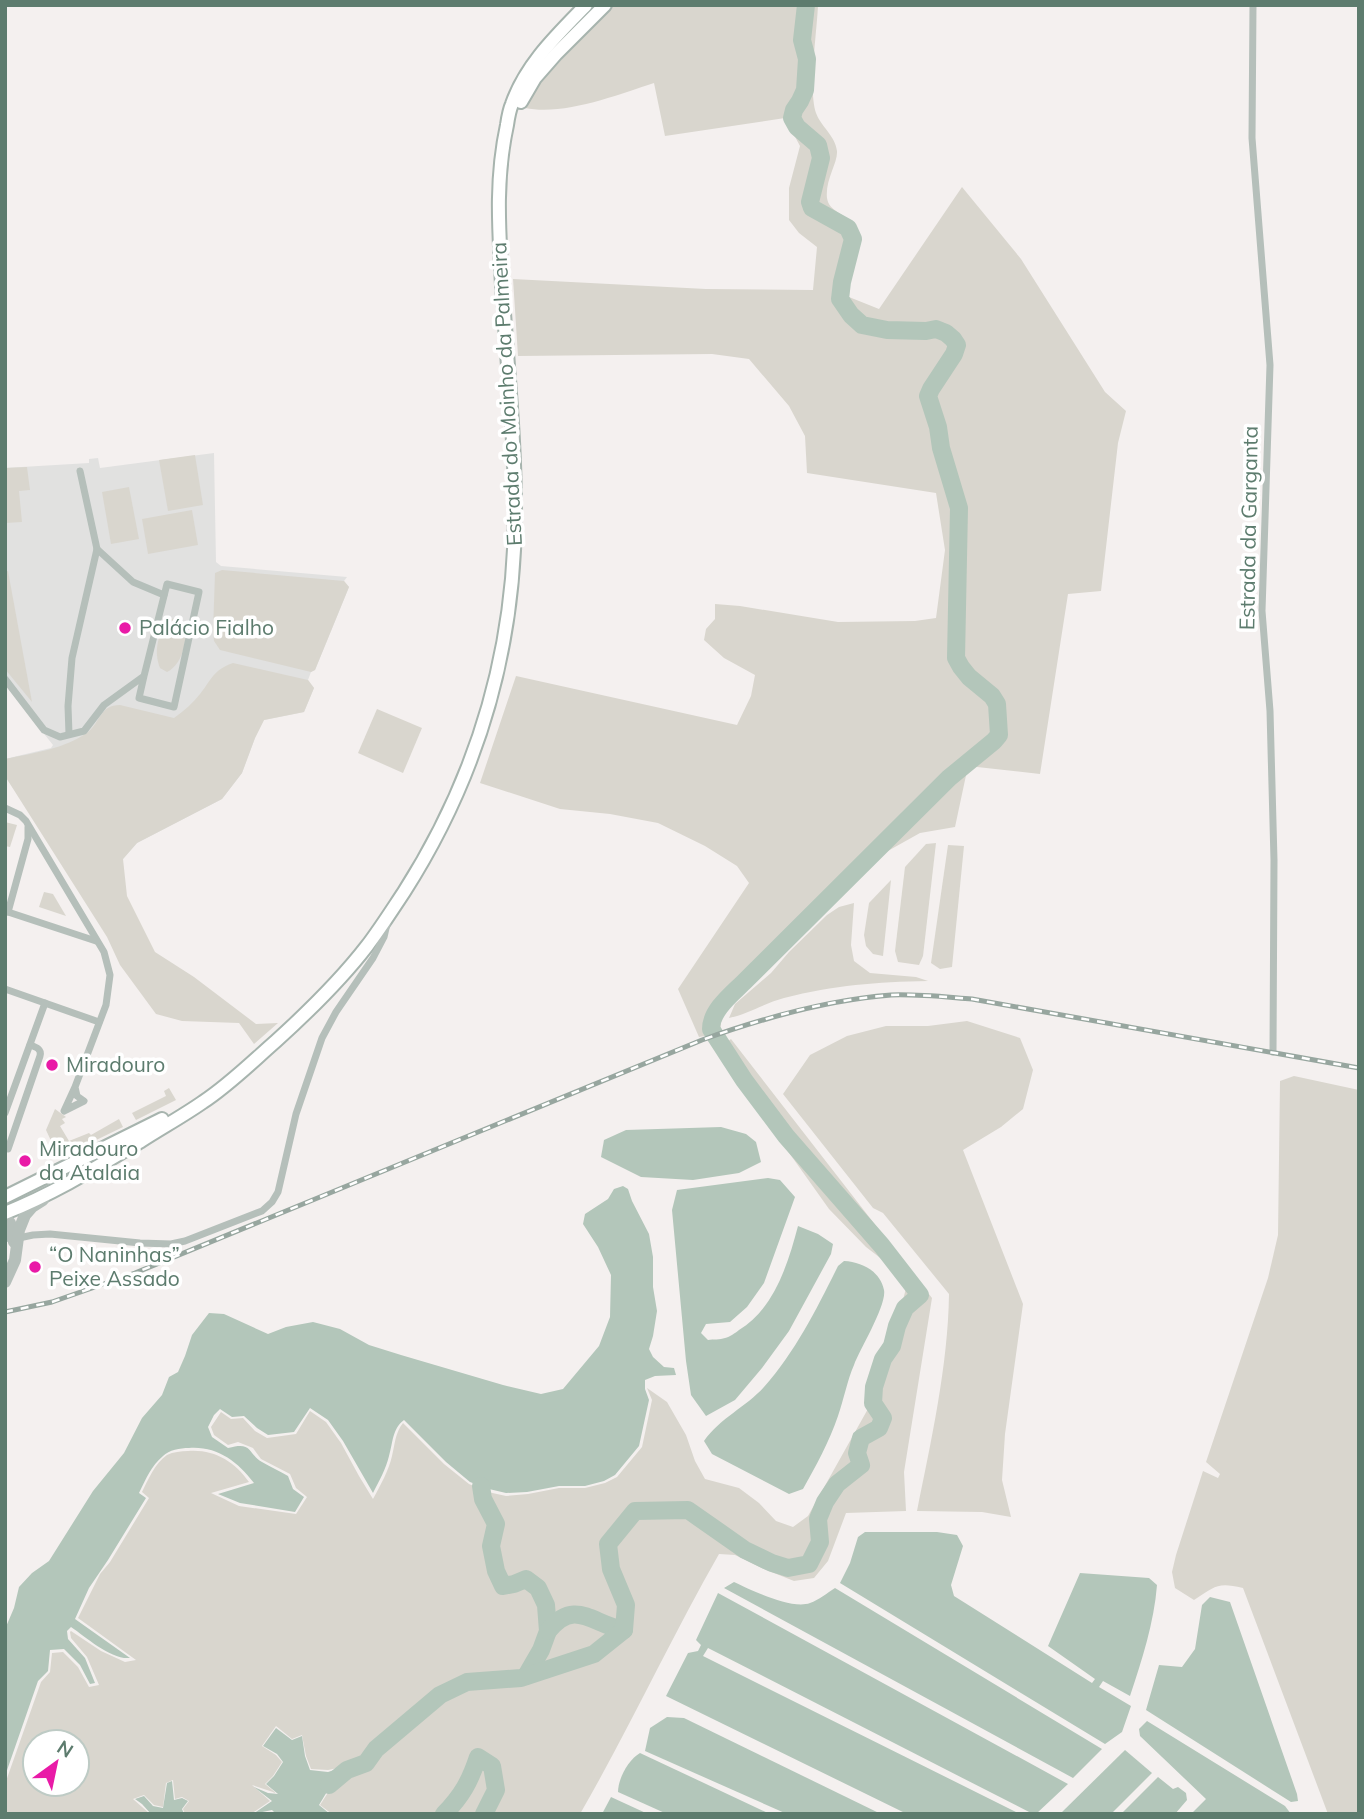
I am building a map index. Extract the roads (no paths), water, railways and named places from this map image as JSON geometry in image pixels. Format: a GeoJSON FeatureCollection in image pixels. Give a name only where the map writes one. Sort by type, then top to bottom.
{"type":"FeatureCollection","features":[{"type":"Feature","properties":{"kind":"main road","name":"Estrada do Moinho da Palmeira"},"geometry":{"type":"LineString","coordinates":[[11,1228],[66,1184],[205,1101],[246,1068],[335,984],[368,945],[422,863],[463,782],[483,727],[498,673],[515,557],[515,508],[499,232],[498,186],[503,140],[512,105],[525,76],[560,30],[586,5]]}},
{"type":"Feature","properties":{"kind":"main road","name":"Estrada do Moinho da Palmeira"},"geometry":{"type":"LineString","coordinates":[[503,140],[535,78],[604,5]]}},
{"type":"Feature","properties":{"kind":"main road","name":"Estrada do Moinho da Palmeira"},"geometry":{"type":"LineString","coordinates":[[5,1197],[179,1110],[246,1068]]}},
{"type":"Feature","properties":{"kind":"street","name":"Estrada da Garganta"},"geometry":{"type":"LineString","coordinates":[[1253,5],[1251,138],[1270,365],[1262,611],[1270,711],[1273,1052]]}},
{"type":"Feature","properties":{"kind":"street"},"geometry":{"type":"LineString","coordinates":[[69,734],[68,706],[72,658],[97,550],[80,471]]}},
{"type":"Feature","properties":{"kind":"street"},"geometry":{"type":"LineString","coordinates":[[97,550],[133,582],[164,595]]}},
{"type":"Feature","properties":{"kind":"street"},"geometry":{"type":"LineString","coordinates":[[167,584],[199,592],[174,707],[139,698],[144,676],[167,584]]}},
{"type":"Feature","properties":{"kind":"street"},"geometry":{"type":"LineString","coordinates":[[5,679],[44,730],[60,737],[84,731],[104,705],[144,676]]}},
{"type":"Feature","properties":{"kind":"street"},"geometry":{"type":"LineString","coordinates":[[5,808],[20,815],[40,845],[104,952],[110,975],[106,1005],[64,1111],[85,1101],[77,1096],[75,1087]]}},
{"type":"Feature","properties":{"kind":"street"},"geometry":{"type":"LineString","coordinates":[[28,826],[26,848],[7,912],[97,941]]}},
{"type":"Feature","properties":{"kind":"street"},"geometry":{"type":"LineString","coordinates":[[26,848],[40,845]]}},
{"type":"Feature","properties":{"kind":"street"},"geometry":{"type":"LineString","coordinates":[[11,1228],[33,1235],[50,1234],[171,1244],[262,1211],[272,1202],[282,1180],[296,1114],[322,1038],[336,1012],[373,958],[384,937],[390,913]]}},
{"type":"Feature","properties":{"kind":"street"},"geometry":{"type":"LineString","coordinates":[[5,989],[99,1022]]}},
{"type":"Feature","properties":{"kind":"street"},"geometry":{"type":"LineString","coordinates":[[5,1113],[9,1093],[45,1003]]}},
{"type":"Feature","properties":{"kind":"street"},"geometry":{"type":"LineString","coordinates":[[5,1148],[8,1149],[40,1056],[40,1051],[30,1045]]}},
{"type":"Feature","properties":{"kind":"street"},"geometry":{"type":"LineString","coordinates":[[5,1204],[69,1171],[110,1145]]}},
{"type":"Feature","properties":{"kind":"street"},"geometry":{"type":"LineString","coordinates":[[11,1228],[32,1207],[95,1168]]}},
{"type":"Feature","properties":{"kind":"street"},"geometry":{"type":"LineString","coordinates":[[5,1282],[15,1260],[11,1228]]}},
{"type":"Feature","properties":{"kind":"waterway"},"geometry":{"type":"LineString","coordinates":[[329,1785],[347,1770],[366,1763],[376,1749],[440,1695],[467,1682],[521,1678],[594,1654],[624,1630],[626,1605],[611,1569],[608,1544],[635,1511],[688,1510],[745,1550],[772,1563],[788,1568],[809,1564],[820,1542],[818,1519],[825,1502],[837,1484],[861,1465],[857,1453],[861,1438],[879,1428],[883,1418],[873,1403],[874,1387],[905,1308],[920,1295],[882,1246],[786,1136],[744,1080],[711,1029],[714,1015],[729,997],[949,778],[999,735],[997,704],[992,696],[969,677],[956,658],[959,508],[928,396],[957,345],[946,333],[936,329],[887,330],[862,325],[840,299],[853,239],[848,228],[812,208],[810,202],[821,158],[818,145],[797,127],[792,118],[805,90],[807,59],[802,40],[806,5]]}},
{"type":"Feature","properties":{"kind":"waterway"},"geometry":{"type":"LineString","coordinates":[[481,1486],[483,1499],[496,1524],[491,1546],[496,1571],[503,1586],[526,1579],[538,1588],[546,1605],[548,1631],[526,1676]]}},
{"type":"Feature","properties":{"kind":"waterway"},"geometry":{"type":"LineString","coordinates":[[548,1631],[558,1621],[576,1614],[624,1630]]}},
{"type":"Feature","properties":{"kind":"waterway"},"geometry":{"type":"LineString","coordinates":[[444,1814],[465,1788],[478,1757],[492,1766],[496,1790],[484,1814]]}},
{"type":"Feature","properties":{"kind":"railway"},"geometry":{"type":"LineString","coordinates":[[5,1312],[52,1302],[135,1273],[702,1040],[771,1017],[843,1001],[891,995],[972,999],[1359,1068]]}},
{"type":"Feature","properties":{"kind":"place","name":"Palácio Fialho"},"geometry":{"type":"Point","coordinates":[125,628]}},
{"type":"Feature","properties":{"kind":"place","name":"Miradouro"},"geometry":{"type":"Point","coordinates":[52,1065]}},
{"type":"Feature","properties":{"kind":"place","name":"Miradouro da Atalaia"},"geometry":{"type":"Point","coordinates":[25,1161]}},
{"type":"Feature","properties":{"kind":"place","name":"“O Naninhas” Peixe Assado"},"geometry":{"type":"Point","coordinates":[35,1267]}}]}
